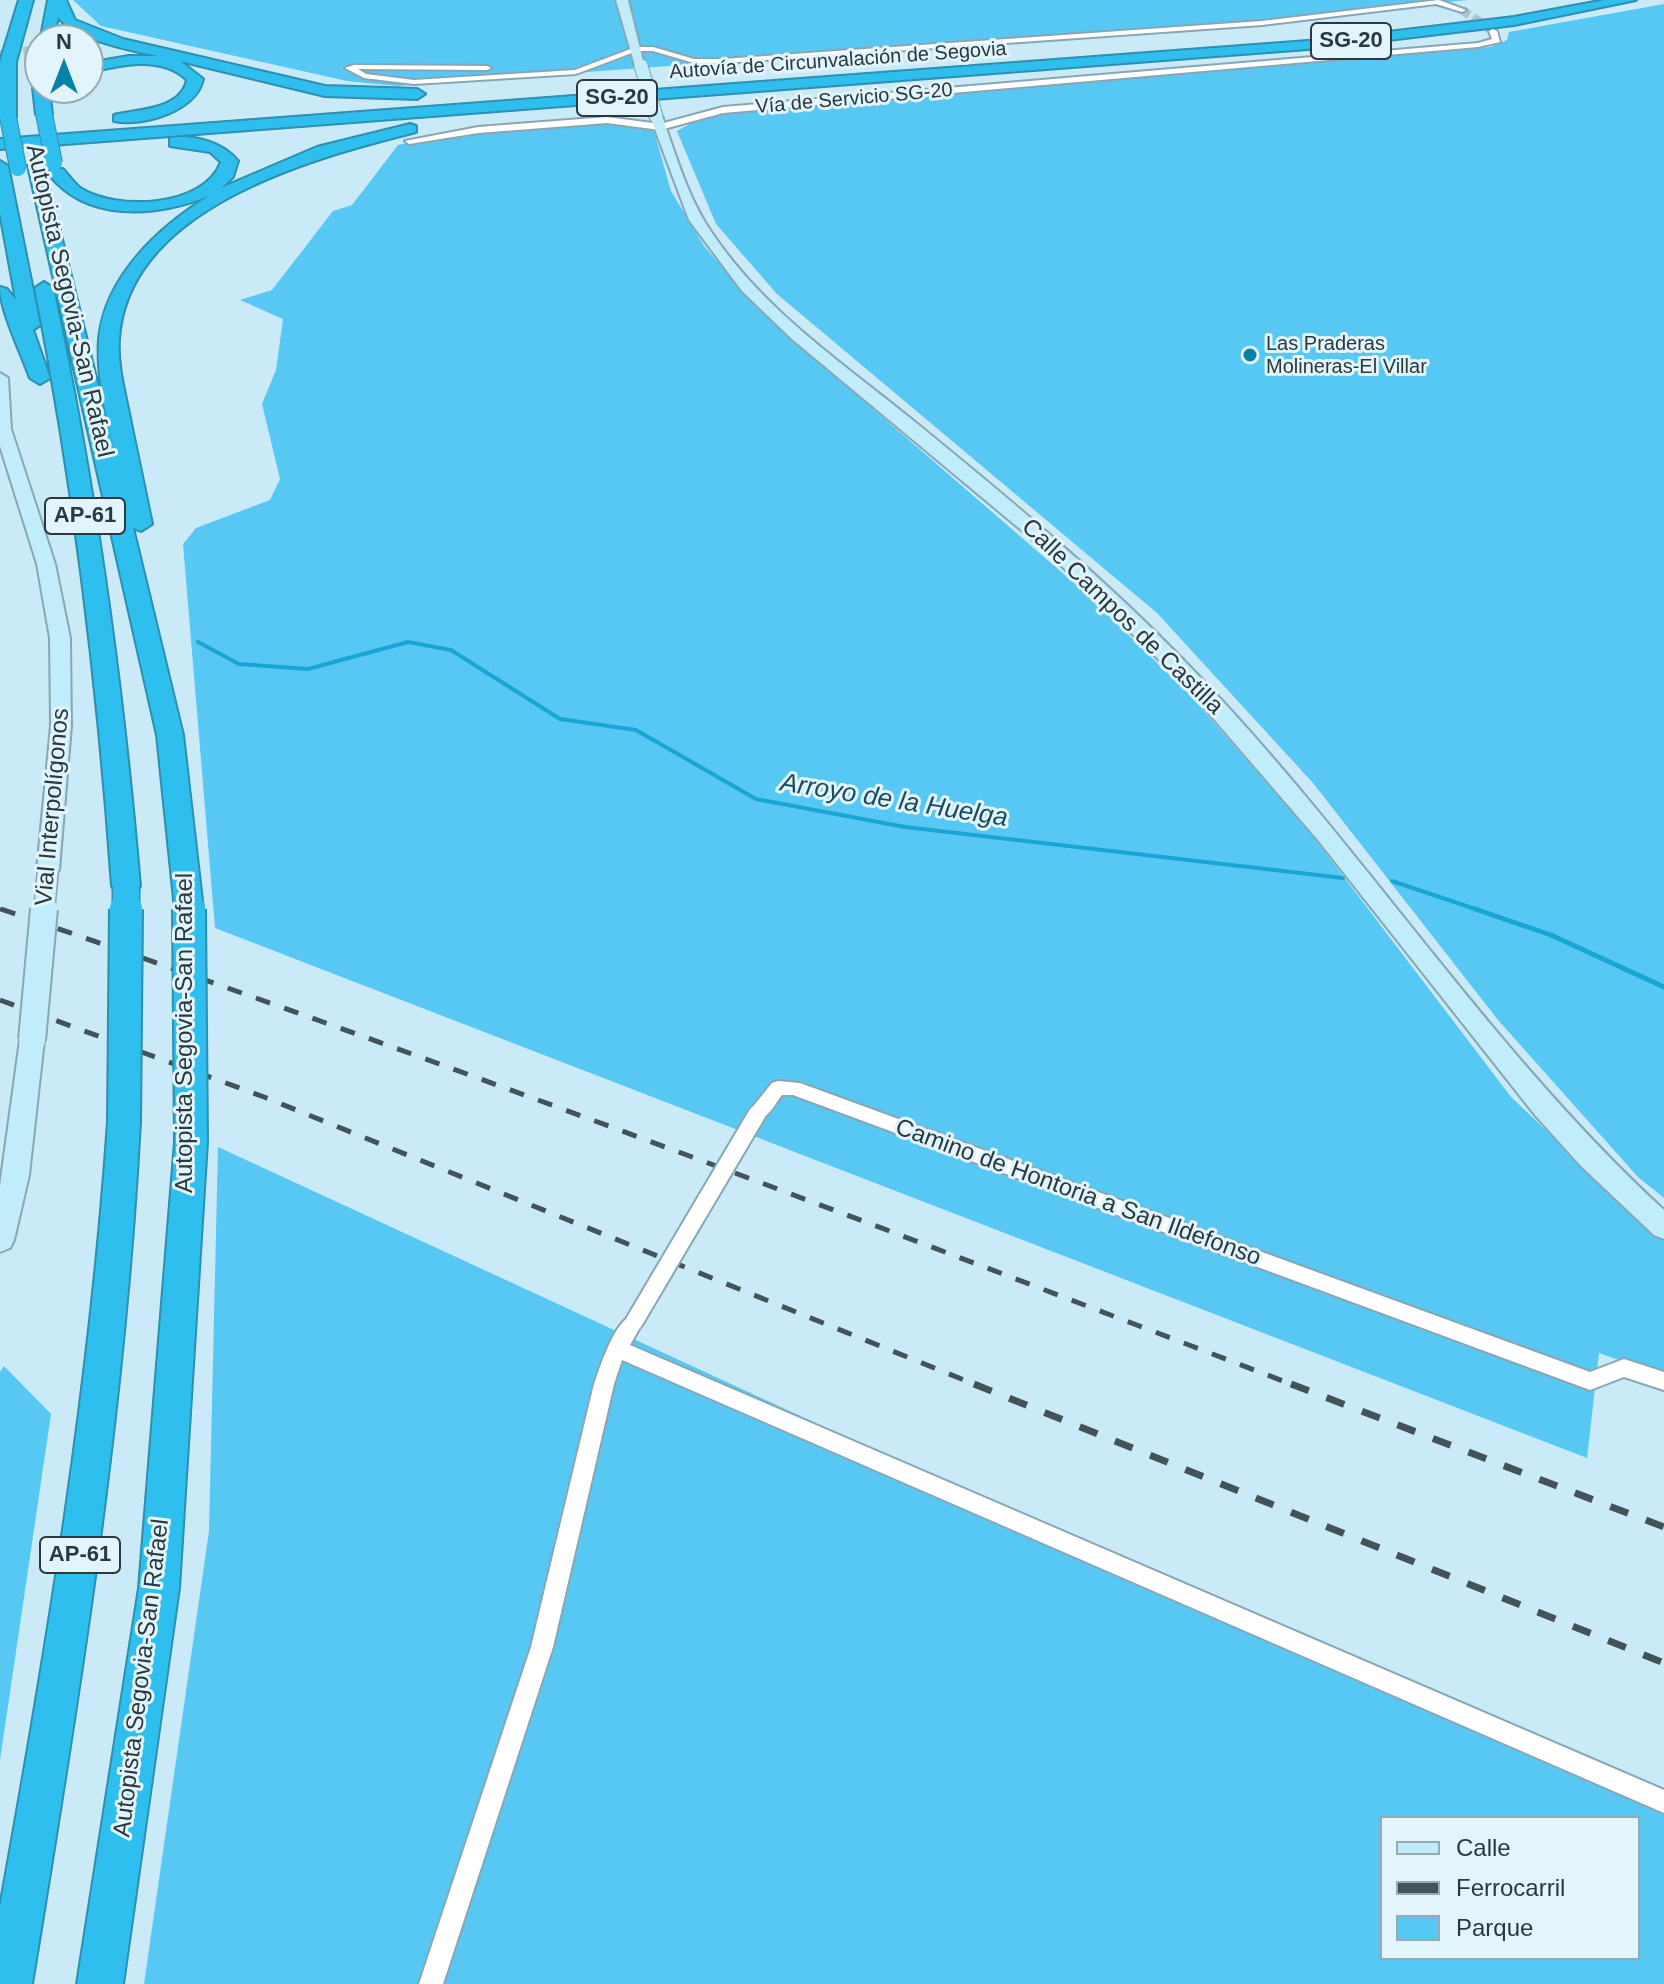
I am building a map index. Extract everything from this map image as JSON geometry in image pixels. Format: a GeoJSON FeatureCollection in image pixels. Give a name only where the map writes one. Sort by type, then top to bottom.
{"type":"FeatureCollection","features":[{"type":"Feature","properties":{"kind":"highway"},"geometry":{"type":"LineString","coordinates":[[0,32],[12,0]]}},
{"type":"Feature","properties":{"kind":"highway","name":"Autopista Segovia-San Rafael"},"geometry":{"type":"LineString","coordinates":[[26,0],[8,62],[4,122],[28,168],[170,735],[189,909],[191,1142],[159,1588],[100,1984]]}},
{"type":"Feature","properties":{"kind":"highway","name":"Autopista Segovia-San Rafael"},"geometry":{"type":"LineString","coordinates":[[33,240],[23,98],[26,50],[40,0]]}},
{"type":"Feature","properties":{"kind":"highway"},"geometry":{"type":"LineString","coordinates":[[50,24],[57,0]]}},
{"type":"Feature","properties":{"kind":"highway"},"geometry":{"type":"LineString","coordinates":[[57,0],[64,17],[91,33],[230,70]]}},
{"type":"Feature","properties":{"kind":"highway","name":"Autovía de Circunvalación de Segovia"},"geometry":{"type":"LineString","coordinates":[[0,136],[1364,28],[1559,0]]}},
{"type":"Feature","properties":{"kind":"highway","name":"Autovía de Circunvalación de Segovia"},"geometry":{"type":"LineString","coordinates":[[0,144],[1233,51],[1469,27],[1629,0]]}},
{"type":"Feature","properties":{"kind":"highway"},"geometry":{"type":"LineString","coordinates":[[104,51],[138,52],[342,93],[499,91]]}},
{"type":"Feature","properties":{"kind":"highway"},"geometry":{"type":"LineString","coordinates":[[170,735],[162,632],[108,344],[111,324],[122,293],[151,249],[190,215],[281,166],[363,139],[458,120],[1233,51]]}},
{"type":"Feature","properties":{"kind":"highway"},"geometry":{"type":"LineString","coordinates":[[4,122],[87,121],[1050,53]]}},
{"type":"Feature","properties":{"kind":"highway"},"geometry":{"type":"LineString","coordinates":[[87,121],[134,116],[167,108],[188,96],[196,83],[187,69],[160,62],[131,61],[104,65]]}},
{"type":"Feature","properties":{"kind":"highway"},"geometry":{"type":"LineString","coordinates":[[43,104],[28,168],[40,378],[82,599],[115,736]]}},
{"type":"Feature","properties":{"kind":"highway"},"geometry":{"type":"LineString","coordinates":[[0,153],[625,104]]}},
{"type":"Feature","properties":{"kind":"highway"},"geometry":{"type":"LineString","coordinates":[[28,168],[82,200],[134,206],[170,202],[205,191],[224,178],[231,167],[221,151],[197,144],[106,144]]}},
{"type":"Feature","properties":{"kind":"highway"},"geometry":{"type":"LineString","coordinates":[[28,168],[123,434]]}},
{"type":"Feature","properties":{"kind":"highway"},"geometry":{"type":"LineString","coordinates":[[0,183],[28,168]]}},
{"type":"Feature","properties":{"kind":"highway","name":"Autopista Segovia-San Rafael"},"geometry":{"type":"LineString","coordinates":[[9,1984],[75,1605],[119,1221],[124,1122],[126,886],[115,736],[89,537],[40,268]]}},
{"type":"Feature","properties":{"kind":"highway"},"geometry":{"type":"LineString","coordinates":[[0,293],[18,315],[40,378]]}},
{"type":"Feature","properties":{"kind":"main road","name":"Calle Campos de Castilla"},"geometry":{"type":"LineString","coordinates":[[622,0],[658,122],[684,195],[704,233],[747,287],[805,341],[1034,531],[1187,675],[1292,791],[1553,1119],[1664,1227]]}},
{"type":"Feature","properties":{"kind":"main road","name":"Vial Interpolígonos"},"geometry":{"type":"LineString","coordinates":[[0,378],[3,429],[57,614],[61,726],[32,1040],[16,1175],[0,1240]]}},
{"type":"Feature","properties":{"kind":"street","name":"Vía de Servicio SG-20"},"geometry":{"type":"LineString","coordinates":[[636,49],[653,49],[694,61],[723,61],[1206,27],[1436,2],[1462,10]]}},
{"type":"Feature","properties":{"kind":"street","name":"Vía de Servicio SG-20"},"geometry":{"type":"LineString","coordinates":[[409,141],[478,130],[607,120],[658,122],[723,110],[1478,45],[1497,40],[1493,31]]}},
{"type":"Feature","properties":{"kind":"street"},"geometry":{"type":"LineString","coordinates":[[555,73],[469,68],[349,68],[364,76],[414,82],[555,73],[593,68],[609,58],[636,49]]}},
{"type":"Feature","properties":{"kind":"street","name":"Camino de Hontoria a San Ildefonso"},"geometry":{"type":"LineString","coordinates":[[431,1984],[542,1647],[604,1384],[617,1349],[757,1114],[778,1088],[794,1088],[1590,1381],[1624,1368],[1664,1381]]}},
{"type":"Feature","properties":{"kind":"street"},"geometry":{"type":"LineString","coordinates":[[617,1349],[1664,1802]]}},
{"type":"Feature","properties":{"kind":"green space"},"geometry":{"type":"Polygon","coordinates":[[[73,0],[1468,0],[1159,30],[397,86],[347,81],[99,24],[73,0]]]}},
{"type":"Feature","properties":{"kind":"green space"},"geometry":{"type":"Polygon","coordinates":[[[1664,4],[1664,1198],[1638,1177],[1498,1020],[1313,783],[1157,613],[777,294],[716,224],[677,131],[706,115],[1491,47],[1507,40],[1509,32],[1664,4]]]}},
{"type":"Feature","properties":{"kind":"green space"},"geometry":{"type":"Polygon","coordinates":[[[608,123],[654,131],[671,191],[704,246],[760,311],[1081,589],[1188,693],[1312,835],[1511,1097],[1664,1241],[1664,1376],[1599,1353],[1587,1458],[215,928],[183,544],[196,528],[270,500],[280,479],[262,404],[276,370],[283,319],[240,300],[272,290],[333,211],[352,205],[398,145],[458,133],[608,123]]]}},
{"type":"Feature","properties":{"kind":"green space"},"geometry":{"type":"Polygon","coordinates":[[[218,1147],[1664,1815],[1664,1984],[144,1984],[209,1531],[218,1147]]]}},
{"type":"Feature","properties":{"kind":"green space"},"geometry":{"type":"Polygon","coordinates":[[[4,1366],[51,1414],[0,1760],[0,1372],[4,1366]]]}},
{"type":"Feature","properties":{"kind":"waterway","name":"Arroyo de la Huelga"},"geometry":{"type":"LineString","coordinates":[[198,642],[239,664],[308,669],[408,642],[451,650],[560,719],[636,730],[756,799],[905,827],[1343,878]]}},
{"type":"Feature","properties":{"kind":"waterway","name":"Arroyo de la Huelga"},"geometry":{"type":"LineString","coordinates":[[1392,881],[1481,911]]}},
{"type":"Feature","properties":{"kind":"waterway","name":"Arroyo de la Huelga"},"geometry":{"type":"LineString","coordinates":[[1475,909],[1551,935],[1664,987]]}},
{"type":"Feature","properties":{"kind":"tunnel"},"geometry":{"type":"LineString","coordinates":[[1462,10],[1493,31]]}},
{"type":"Feature","properties":{"kind":"tunnel"},"geometry":{"type":"LineString","coordinates":[[0,58],[24,55]]}},
{"type":"Feature","properties":{"kind":"railway"},"geometry":{"type":"LineString","coordinates":[[0,909],[6,911]]}},
{"type":"Feature","properties":{"kind":"railway"},"geometry":{"type":"LineString","coordinates":[[1,909],[326,1023],[650,1142],[1296,1386]]}},
{"type":"Feature","properties":{"kind":"railway"},"geometry":{"type":"LineString","coordinates":[[0,1000],[264,1097],[979,1386]]}},
{"type":"Feature","properties":{"kind":"railway"},"geometry":{"type":"LineString","coordinates":[[974,1384],[1664,1663]]}},
{"type":"Feature","properties":{"kind":"railway"},"geometry":{"type":"LineString","coordinates":[[1291,1384],[1664,1527]]}},
{"type":"Feature","properties":{"kind":"place","name":"Las Praderas Molineras-El Villar"},"geometry":{"type":"Point","coordinates":[1250,355]}}]}
